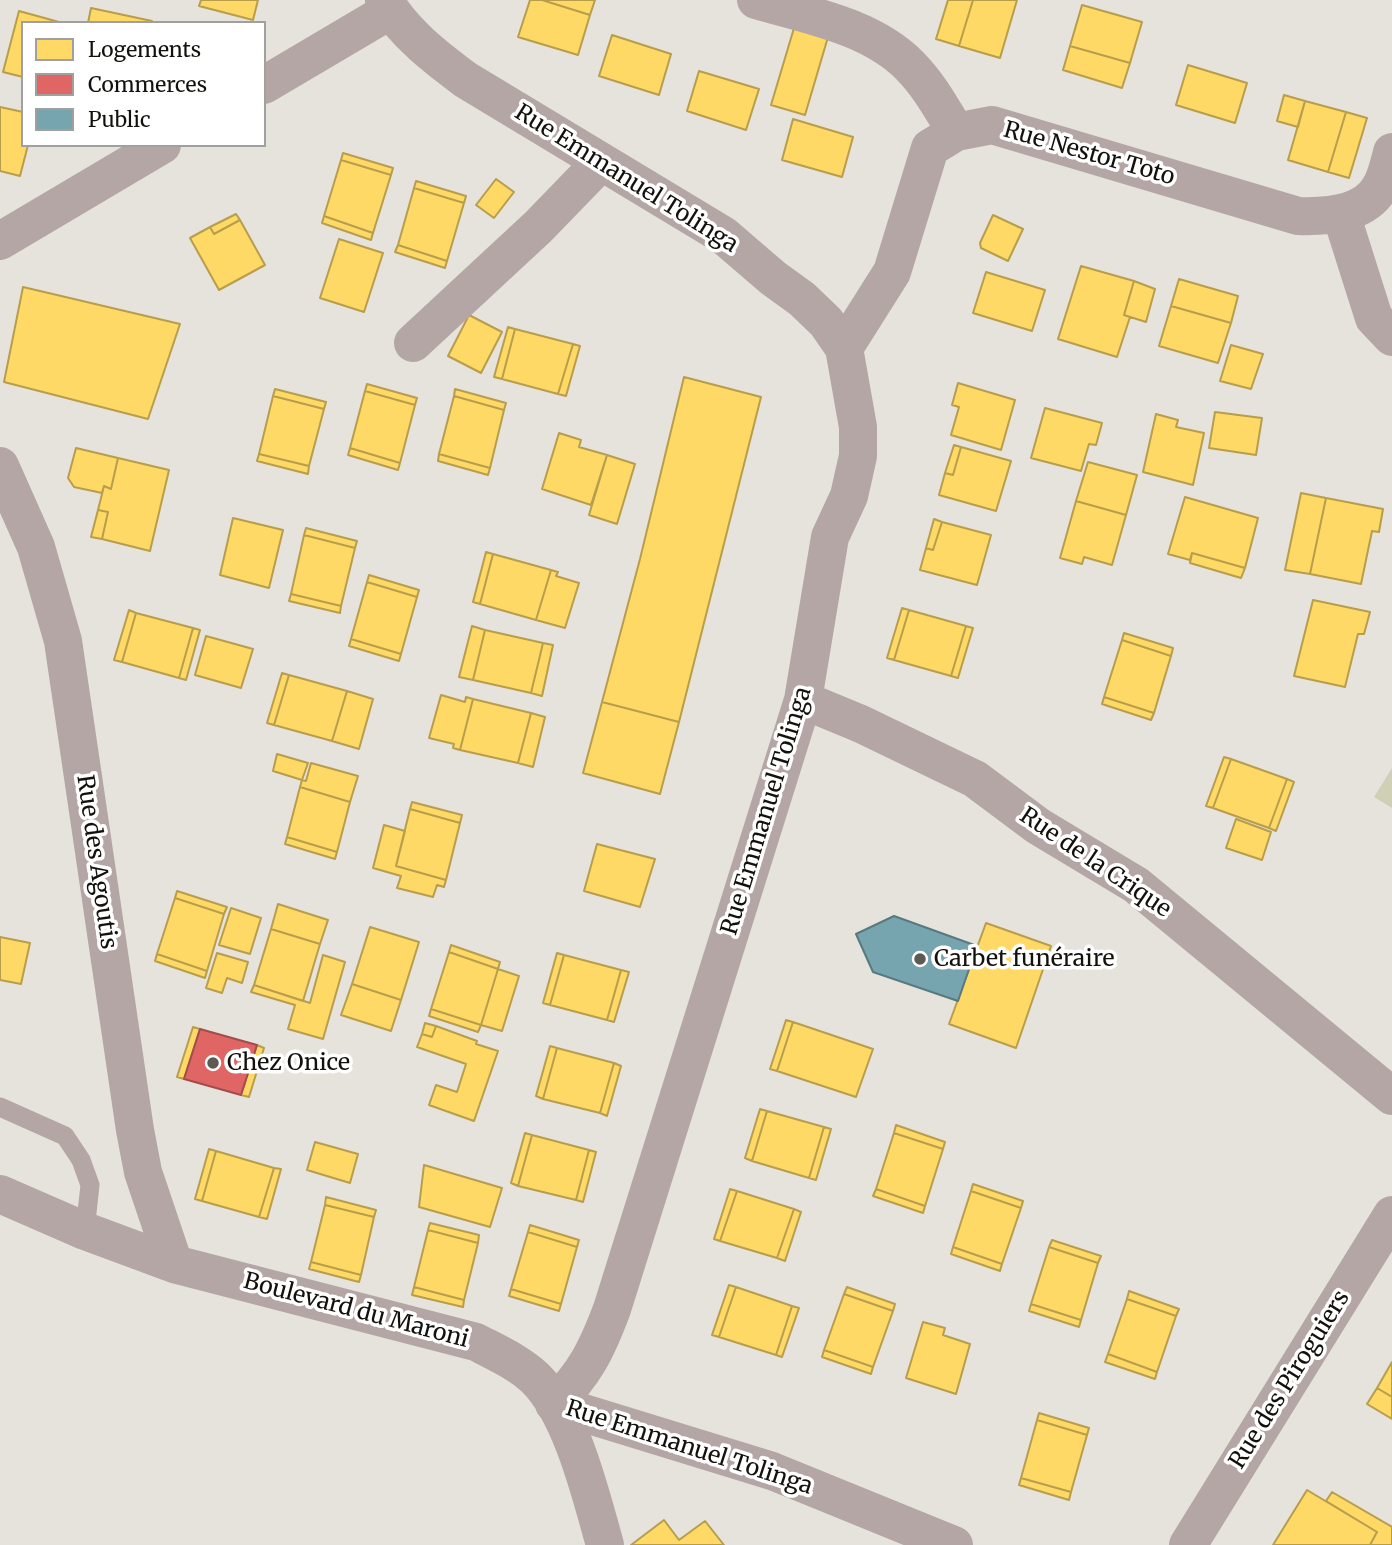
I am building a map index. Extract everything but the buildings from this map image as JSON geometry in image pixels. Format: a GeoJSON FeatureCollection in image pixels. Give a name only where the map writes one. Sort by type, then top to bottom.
{"type":"FeatureCollection","features":[{"type":"Feature","properties":{"kind":"street"},"geometry":{"type":"LineString","coordinates":[[756,0],[830,22],[880,43],[908,64],[932,92],[956,132]]}},
{"type":"Feature","properties":{"kind":"street"},"geometry":{"type":"LineString","coordinates":[[266,84],[388,5]]}},
{"type":"Feature","properties":{"kind":"street","name":"Rue Emmanuel Tolinga"},"geometry":{"type":"LineString","coordinates":[[388,5],[412,36],[466,80],[723,235],[802,299],[826,323],[844,348],[858,427],[858,456],[849,496],[830,537],[803,700],[612,1309],[585,1368],[575,1384],[554,1405],[772,1471],[954,1545]]}},
{"type":"Feature","properties":{"kind":"street","name":"Rue Nestor Toto"},"geometry":{"type":"LineString","coordinates":[[844,348],[892,272],[930,148],[956,132],[992,125],[1298,216],[1323,217],[1341,214],[1360,206],[1379,191],[1392,152]]}},
{"type":"Feature","properties":{"kind":"street"},"geometry":{"type":"LineString","coordinates":[[0,241],[159,147]]}},
{"type":"Feature","properties":{"kind":"street"},"geometry":{"type":"LineString","coordinates":[[413,344],[538,227],[601,162]]}},
{"type":"Feature","properties":{"kind":"street"},"geometry":{"type":"LineString","coordinates":[[1341,214],[1374,318],[1392,337]]}},
{"type":"Feature","properties":{"kind":"street","name":"Rue des Agoutis"},"geometry":{"type":"LineString","coordinates":[[0,466],[36,547],[63,640],[135,1129],[143,1172],[174,1264]]}},
{"type":"Feature","properties":{"kind":"street","name":"Rue de la Crique"},"geometry":{"type":"LineString","coordinates":[[803,700],[975,779],[1038,826],[1136,885],[1392,1096]]}},
{"type":"Feature","properties":{"kind":"street","name":"Boulevard du Maroni"},"geometry":{"type":"LineString","coordinates":[[0,1195],[85,1231],[174,1264],[475,1342],[510,1360],[535,1379],[554,1405],[586,1478],[605,1545]]}},
{"type":"Feature","properties":{"kind":"street","name":"Rue des Piroguiers"},"geometry":{"type":"LineString","coordinates":[[1188,1545],[1392,1215]]}},
{"type":"Feature","properties":{"kind":"lane"},"geometry":{"type":"LineString","coordinates":[[0,1107],[65,1136],[81,1160],[90,1185],[85,1231]]}},
{"type":"Feature","properties":{"kind":"green space"},"geometry":{"type":"Polygon","coordinates":[[[1392,768],[1392,808],[1374,797],[1392,768]]]}},
{"type":"Feature","properties":{"kind":"place","name":"Carbet funéraire"},"geometry":{"type":"Point","coordinates":[920,959]}},
{"type":"Feature","properties":{"kind":"place","name":"Chez Onice"},"geometry":{"type":"Point","coordinates":[213,1063]}}]}
